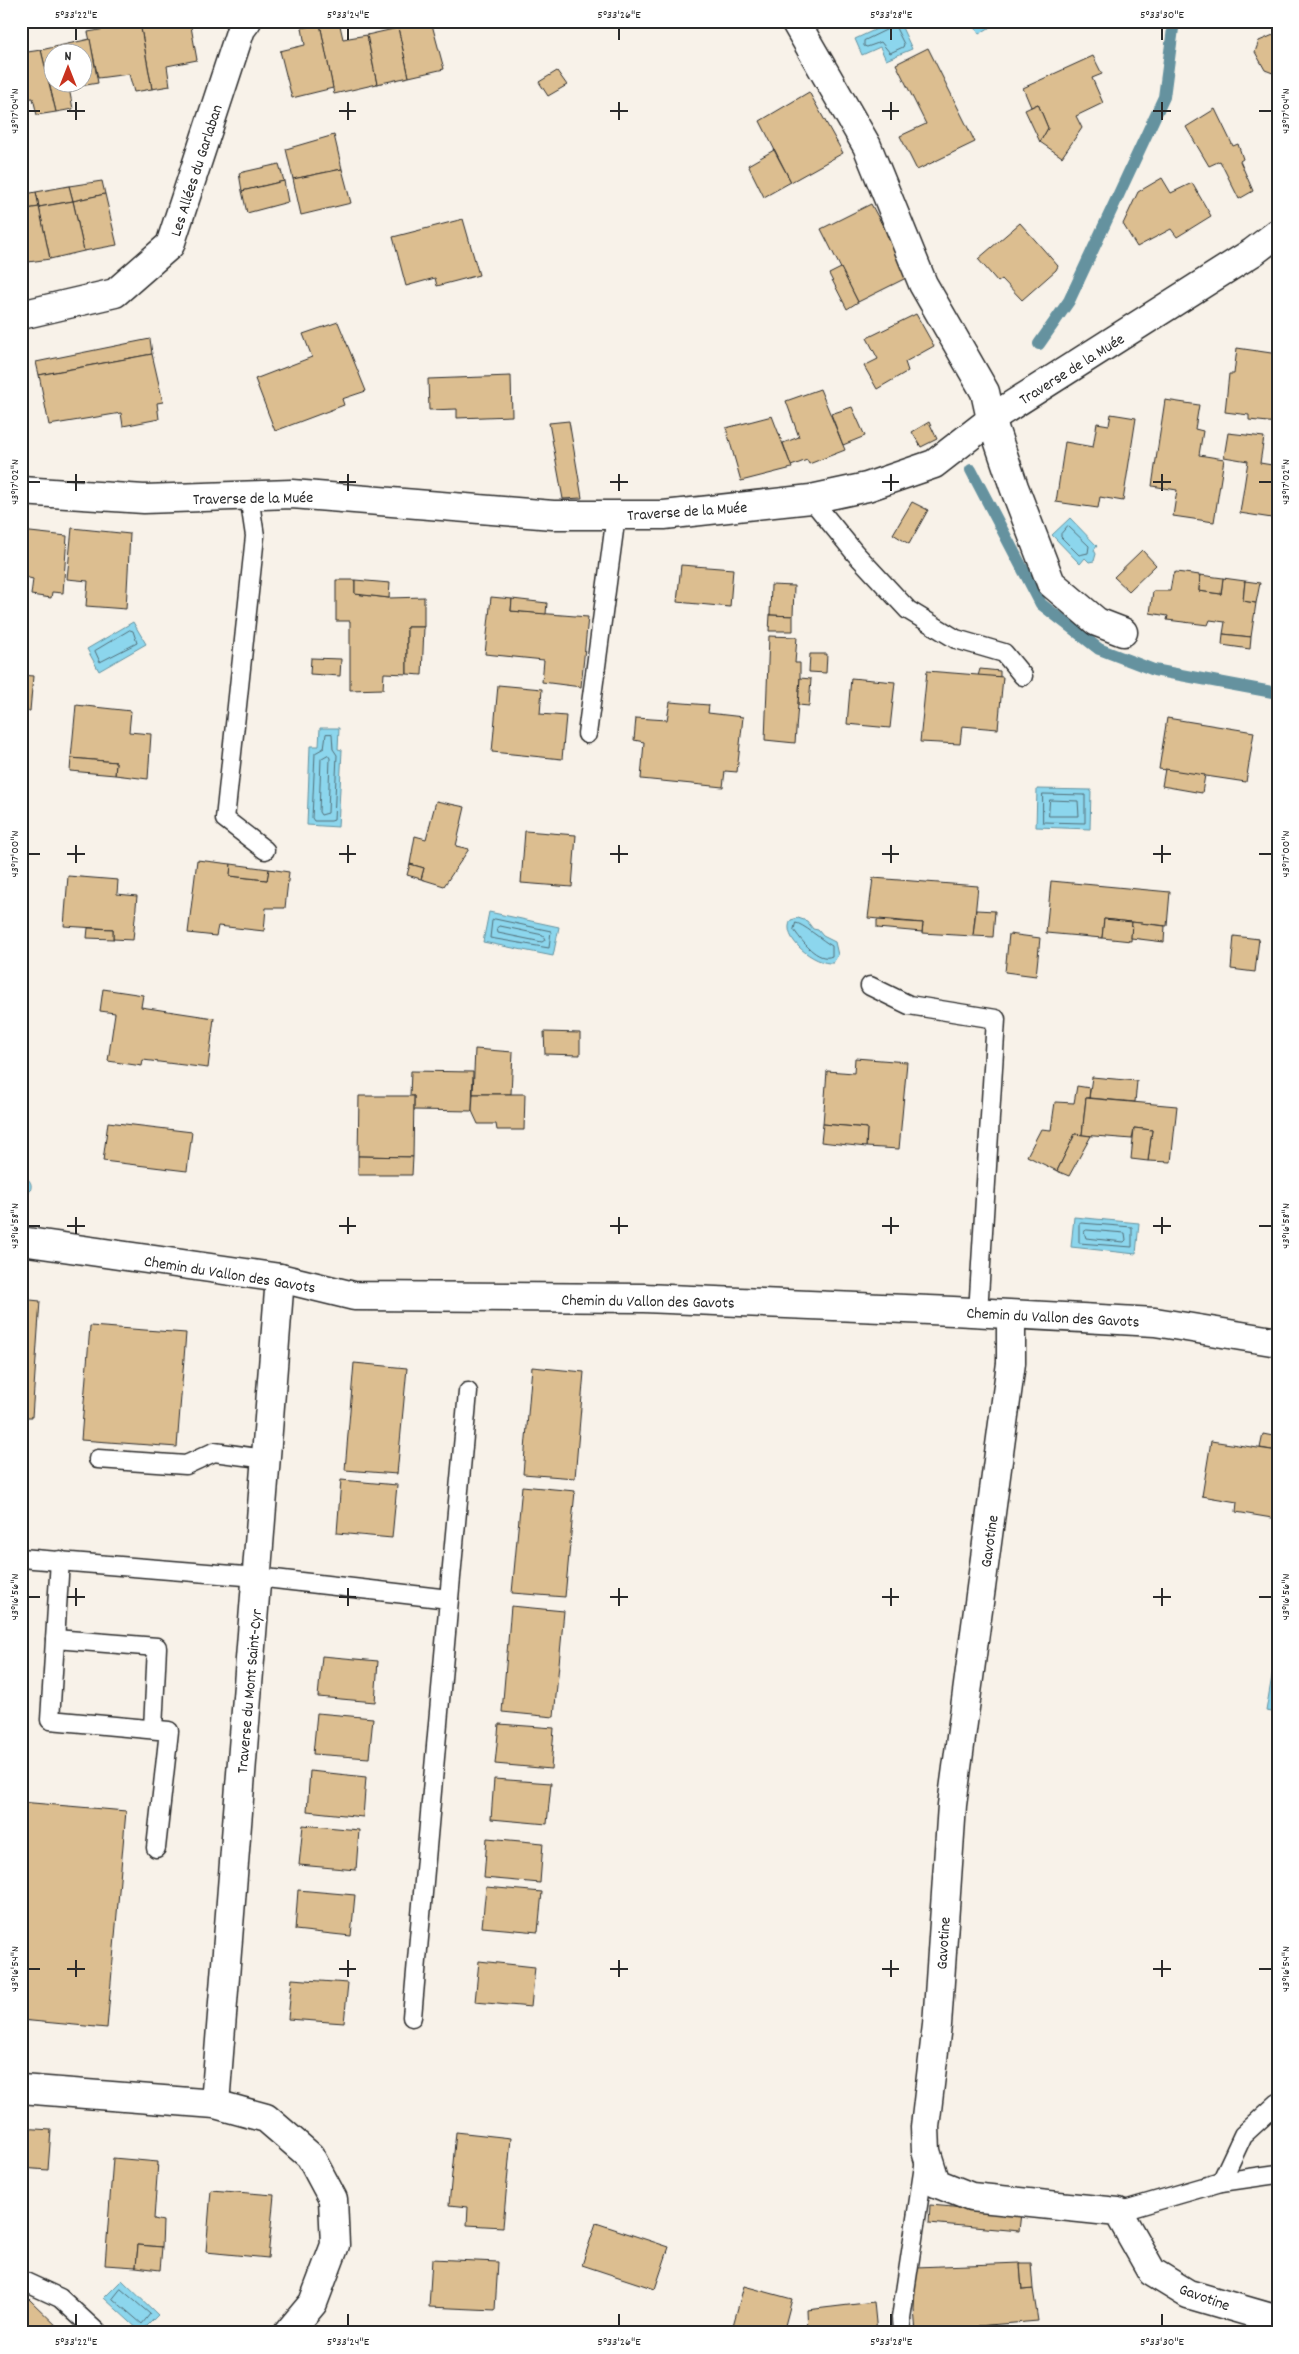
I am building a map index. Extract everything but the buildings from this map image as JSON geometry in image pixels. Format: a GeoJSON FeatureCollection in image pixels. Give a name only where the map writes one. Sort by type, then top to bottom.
{"type":"FeatureCollection","features":[{"type":"Feature","properties":{"kind":"street","name":"Les Allées du Garlaban"},"geometry":{"type":"LineString","coordinates":[[21,315],[115,293],[170,246],[241,29],[247,21]]}},
{"type":"Feature","properties":{"kind":"street"},"geometry":{"type":"LineString","coordinates":[[796,21],[867,146],[923,284],[986,392],[991,419],[1014,487],[1051,583],[1097,622],[1123,632]]}},
{"type":"Feature","properties":{"kind":"street","name":"Traverse de la Muée"},"geometry":{"type":"LineString","coordinates":[[21,491],[144,499],[292,494],[554,515],[664,515],[810,499],[867,487],[934,464],[991,419],[1253,252],[1278,232]]}},
{"type":"Feature","properties":{"kind":"street","name":"Chemin du Vallon des Gavots"},"geometry":{"type":"LineString","coordinates":[[21,1241],[280,1278],[354,1296],[644,1298],[978,1313],[1155,1322],[1278,1342]]}},
{"type":"Feature","properties":{"kind":"street","name":"Traverse du Mont Saint-Cyr"},"geometry":{"type":"LineString","coordinates":[[215,2104],[280,1278]]}},
{"type":"Feature","properties":{"kind":"street","name":"Gavotine"},"geometry":{"type":"LineString","coordinates":[[1011,1316],[1009,1382],[952,1805],[937,2025],[925,2127],[926,2151],[936,2182],[971,2197],[1118,2212],[1152,2272],[1188,2294],[1278,2320]]}},
{"type":"Feature","properties":{"kind":"street"},"geometry":{"type":"LineString","coordinates":[[21,2089],[215,2104],[266,2118],[310,2156],[333,2199],[335,2245],[313,2303],[288,2333]]}},
{"type":"Feature","properties":{"kind":"lane"},"geometry":{"type":"LineString","coordinates":[[249,496],[255,536],[225,819],[265,850]]}},
{"type":"Feature","properties":{"kind":"lane"},"geometry":{"type":"LineString","coordinates":[[810,499],[854,552],[908,610],[956,640],[1004,653],[1023,676]]}},
{"type":"Feature","properties":{"kind":"lane"},"geometry":{"type":"LineString","coordinates":[[587,734],[616,515]]}},
{"type":"Feature","properties":{"kind":"lane"},"geometry":{"type":"LineString","coordinates":[[870,986],[909,1005],[996,1019],[978,1313]]}},
{"type":"Feature","properties":{"kind":"lane"},"geometry":{"type":"LineString","coordinates":[[412,2017],[468,1392]]}},
{"type":"Feature","properties":{"kind":"lane"},"geometry":{"type":"LineString","coordinates":[[98,1459],[186,1465],[214,1452],[266,1459]]}},
{"type":"Feature","properties":{"kind":"lane"},"geometry":{"type":"LineString","coordinates":[[21,1558],[257,1576],[449,1599]]}},
{"type":"Feature","properties":{"kind":"lane"},"geometry":{"type":"LineString","coordinates":[[60,1560],[50,1720],[169,1731],[156,1848]]}},
{"type":"Feature","properties":{"kind":"lane"},"geometry":{"type":"LineString","coordinates":[[55,1639],[157,1648],[153,1729]]}},
{"type":"Feature","properties":{"kind":"lane"},"geometry":{"type":"LineString","coordinates":[[1220,2182],[1244,2135],[1278,2103]]}},
{"type":"Feature","properties":{"kind":"lane"},"geometry":{"type":"LineString","coordinates":[[902,2333],[901,2318],[926,2151]]}},
{"type":"Feature","properties":{"kind":"lane"},"geometry":{"type":"LineString","coordinates":[[1118,2212],[1220,2182],[1278,2174]]}},
{"type":"Feature","properties":{"kind":"lane"},"geometry":{"type":"LineString","coordinates":[[21,2280],[60,2298],[98,2333]]}},
{"type":"Feature","properties":{"kind":"water"},"geometry":{"type":"Polygon","coordinates":[[[894,21],[899,21],[912,49],[886,60],[880,47],[862,55],[855,39],[894,21]]]}},
{"type":"Feature","properties":{"kind":"water"},"geometry":{"type":"Polygon","coordinates":[[[971,21],[1000,21],[979,34],[971,21]]]}},
{"type":"Feature","properties":{"kind":"water"},"geometry":{"type":"Polygon","coordinates":[[[1070,518],[1097,546],[1094,550],[1096,554],[1094,561],[1089,562],[1085,558],[1080,564],[1052,535],[1070,518]]]}},
{"type":"Feature","properties":{"kind":"water"},"geometry":{"type":"Polygon","coordinates":[[[133,622],[146,644],[99,671],[87,649],[133,622]]]}},
{"type":"Feature","properties":{"kind":"water"},"geometry":{"type":"Polygon","coordinates":[[[320,728],[339,728],[338,749],[342,750],[338,827],[307,825],[310,746],[319,746],[320,728]]]}},
{"type":"Feature","properties":{"kind":"water"},"geometry":{"type":"Polygon","coordinates":[[[1037,789],[1091,790],[1090,829],[1036,827],[1037,789]]]}},
{"type":"Feature","properties":{"kind":"water"},"geometry":{"type":"Polygon","coordinates":[[[489,912],[559,927],[553,956],[483,942],[489,912]]]}},
{"type":"Feature","properties":{"kind":"water"},"geometry":{"type":"Polygon","coordinates":[[[798,918],[807,921],[813,929],[818,930],[823,936],[835,942],[838,955],[833,963],[817,960],[801,949],[795,942],[790,935],[789,927],[791,920],[798,918]]]}},
{"type":"Feature","properties":{"kind":"water"},"geometry":{"type":"Polygon","coordinates":[[[21,1171],[24,1171],[24,1176],[31,1186],[30,1191],[21,1194],[21,1171]]]}},
{"type":"Feature","properties":{"kind":"water"},"geometry":{"type":"Polygon","coordinates":[[[1074,1217],[1139,1223],[1136,1254],[1071,1247],[1074,1217]]]}},
{"type":"Feature","properties":{"kind":"water"},"geometry":{"type":"Polygon","coordinates":[[[1278,1648],[1278,1713],[1266,1711],[1278,1648]]]}},
{"type":"Feature","properties":{"kind":"water"},"geometry":{"type":"Polygon","coordinates":[[[122,2280],[158,2315],[141,2332],[104,2298],[122,2280]]]}},
{"type":"Feature","properties":{"kind":"waterway"},"geometry":{"type":"LineString","coordinates":[[1039,344],[1069,301],[1164,97],[1174,21]]}},
{"type":"Feature","properties":{"kind":"waterway"},"geometry":{"type":"LineString","coordinates":[[971,470],[1041,604],[1099,649],[1154,670],[1278,693]]}}]}
